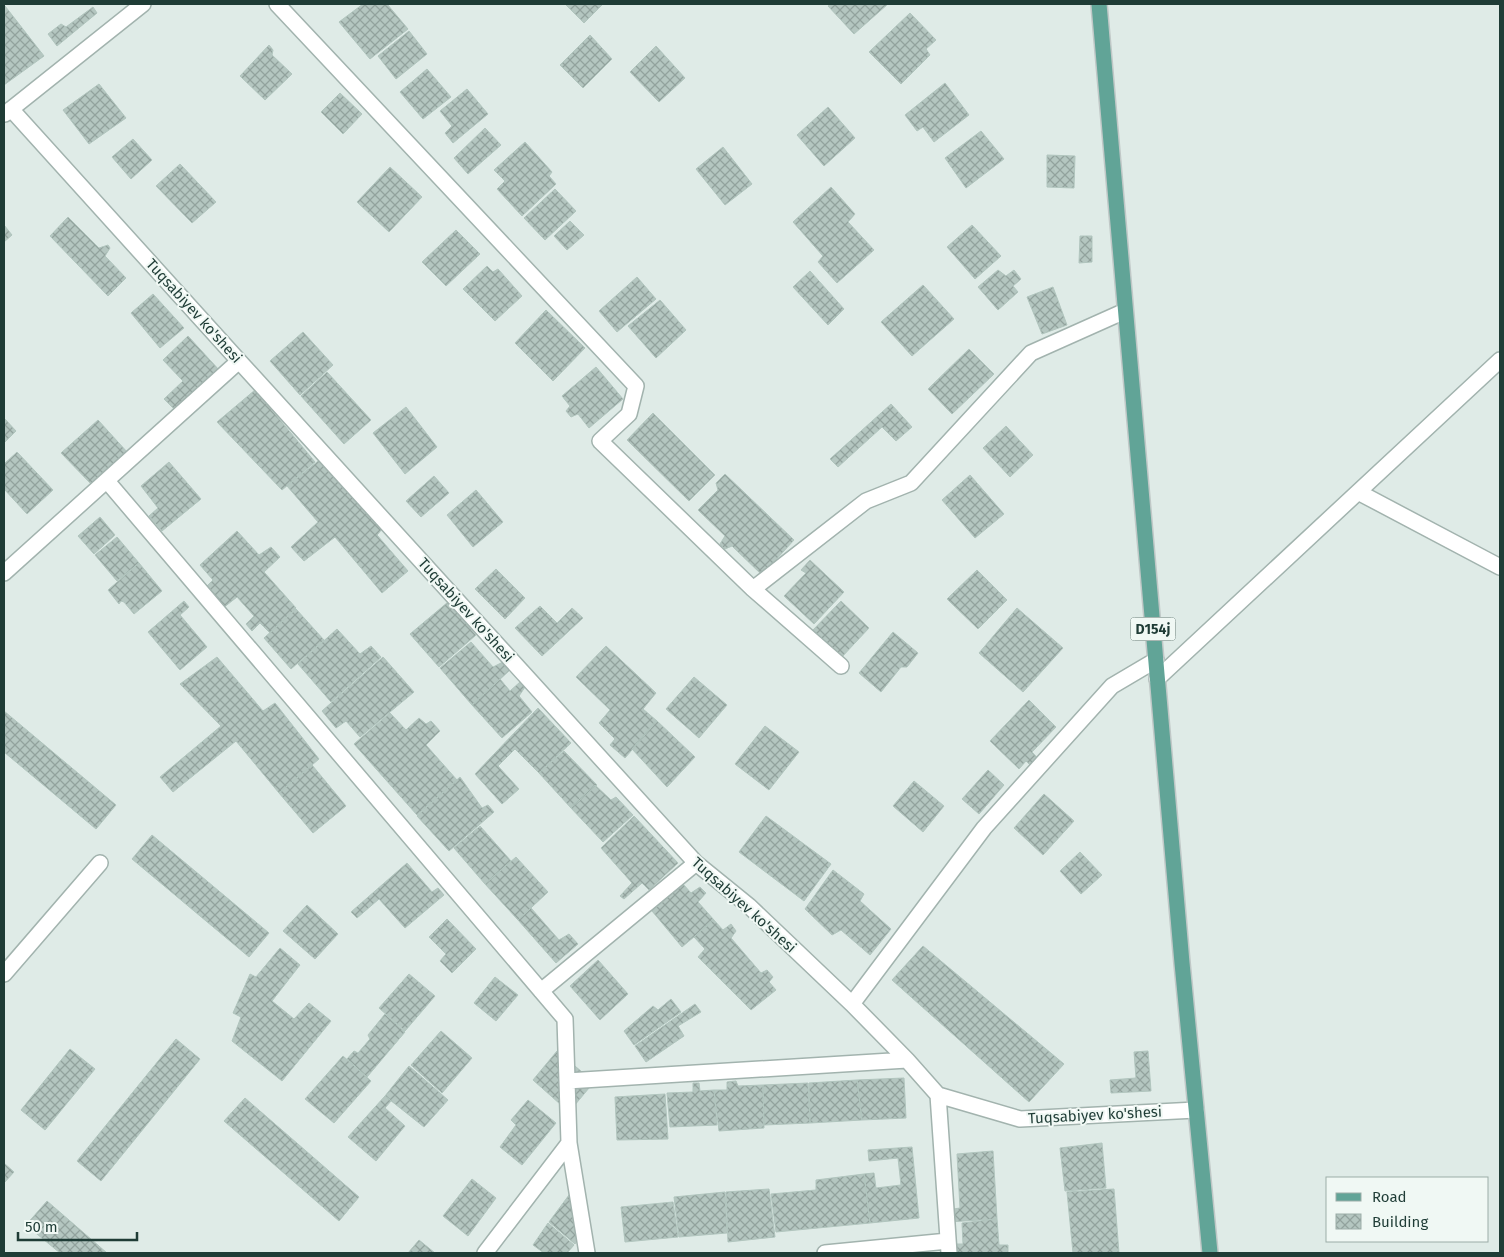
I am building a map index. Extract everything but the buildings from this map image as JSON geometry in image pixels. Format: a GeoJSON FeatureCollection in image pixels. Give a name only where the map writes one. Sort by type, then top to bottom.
{"type":"FeatureCollection","features":[{"type":"Feature","properties":{"kind":"main road","name":"D154j"},"geometry":{"type":"LineString","coordinates":[[1099,4],[1182,963],[1210,1253]]}},
{"type":"Feature","properties":{"kind":"street"},"geometry":{"type":"LineString","coordinates":[[8,112],[142,4]]}},
{"type":"Feature","properties":{"kind":"street"},"geometry":{"type":"LineString","coordinates":[[277,4],[636,386],[629,414],[600,441],[753,589],[841,666]]}},
{"type":"Feature","properties":{"kind":"street","name":"Tuqsabiyev ko'shesi"},"geometry":{"type":"LineString","coordinates":[[8,112],[239,361],[696,863],[749,906],[852,1004],[907,1060],[938,1095],[1020,1118],[1196,1110]]}},
{"type":"Feature","properties":{"kind":"street"},"geometry":{"type":"LineString","coordinates":[[753,589],[866,501],[911,483],[1031,353],[1126,311]]}},
{"type":"Feature","properties":{"kind":"street"},"geometry":{"type":"LineString","coordinates":[[1157,679],[1500,360]]}},
{"type":"Feature","properties":{"kind":"street"},"geometry":{"type":"LineString","coordinates":[[4,573],[239,361]]}},
{"type":"Feature","properties":{"kind":"street"},"geometry":{"type":"LineString","coordinates":[[107,481],[565,1019],[569,1142],[587,1253]]}},
{"type":"Feature","properties":{"kind":"street"},"geometry":{"type":"LineString","coordinates":[[1358,492],[1500,567]]}},
{"type":"Feature","properties":{"kind":"street"},"geometry":{"type":"LineString","coordinates":[[852,1004],[984,828],[1112,686],[1156,660]]}},
{"type":"Feature","properties":{"kind":"street"},"geometry":{"type":"LineString","coordinates":[[4,974],[100,863]]}},
{"type":"Feature","properties":{"kind":"street"},"geometry":{"type":"LineString","coordinates":[[541,991],[696,863]]}},
{"type":"Feature","properties":{"kind":"street"},"geometry":{"type":"LineString","coordinates":[[567,1081],[907,1060]]}},
{"type":"Feature","properties":{"kind":"street"},"geometry":{"type":"LineString","coordinates":[[825,1253],[949,1247],[938,1095]]}},
{"type":"Feature","properties":{"kind":"street"},"geometry":{"type":"LineString","coordinates":[[485,1253],[569,1142]]}}]}
